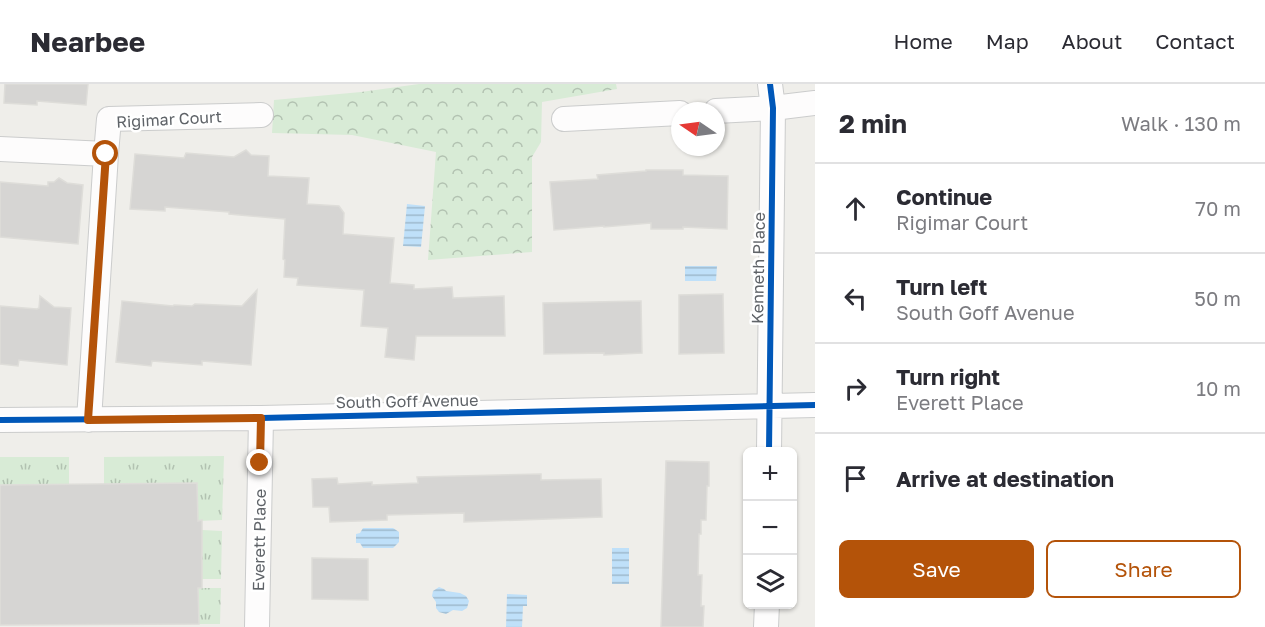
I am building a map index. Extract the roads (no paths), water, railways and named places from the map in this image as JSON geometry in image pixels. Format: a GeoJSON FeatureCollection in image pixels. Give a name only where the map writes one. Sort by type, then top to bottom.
{"type":"FeatureCollection","features":[{"type":"Feature","properties":{"kind":"street","name":"Kenneth Place"},"geometry":{"type":"LineString","coordinates":[[769,447],[773,108],[770,84]]}},
{"type":"Feature","properties":{"kind":"street"},"geometry":{"type":"LineString","coordinates":[[725,111],[815,103]]}},
{"type":"Feature","properties":{"kind":"street"},"geometry":{"type":"LineString","coordinates":[[564,119],[671,113]]}},
{"type":"Feature","properties":{"kind":"street","name":"Rigimar Court"},"geometry":{"type":"LineString","coordinates":[[88,420],[109,120],[261,115]]}},
{"type":"Feature","properties":{"kind":"street"},"geometry":{"type":"LineString","coordinates":[[0,150],[106,154]]}},
{"type":"Feature","properties":{"kind":"street","name":"South Goff Avenue"},"geometry":{"type":"LineString","coordinates":[[0,420],[261,418],[815,405]]}},
{"type":"Feature","properties":{"kind":"street","name":"Everett Place"},"geometry":{"type":"LineString","coordinates":[[257,627],[261,418]]}},
{"type":"Feature","properties":{"kind":"street"},"geometry":{"type":"LineString","coordinates":[[766,627],[767,609]]}},
{"type":"Feature","properties":{"kind":"water"},"geometry":{"type":"Polygon","coordinates":[[[407,204],[425,206],[421,247],[403,246],[407,204]]]}},
{"type":"Feature","properties":{"kind":"water"},"geometry":{"type":"Polygon","coordinates":[[[685,266],[717,266],[716,281],[685,281],[685,266]]]}},
{"type":"Feature","properties":{"kind":"water"},"geometry":{"type":"Polygon","coordinates":[[[363,528],[393,528],[399,532],[399,542],[393,548],[363,548],[360,543],[356,543],[356,534],[360,533],[363,528]]]}},
{"type":"Feature","properties":{"kind":"water"},"geometry":{"type":"Polygon","coordinates":[[[612,548],[629,548],[629,584],[612,584],[612,548]]]}},
{"type":"Feature","properties":{"kind":"water"},"geometry":{"type":"Polygon","coordinates":[[[439,587],[466,596],[469,601],[467,608],[462,611],[453,610],[446,614],[439,612],[432,596],[433,591],[439,587]]]}},
{"type":"Feature","properties":{"kind":"water"},"geometry":{"type":"Polygon","coordinates":[[[507,594],[527,595],[527,606],[523,606],[522,627],[506,627],[507,594]]]}}]}
